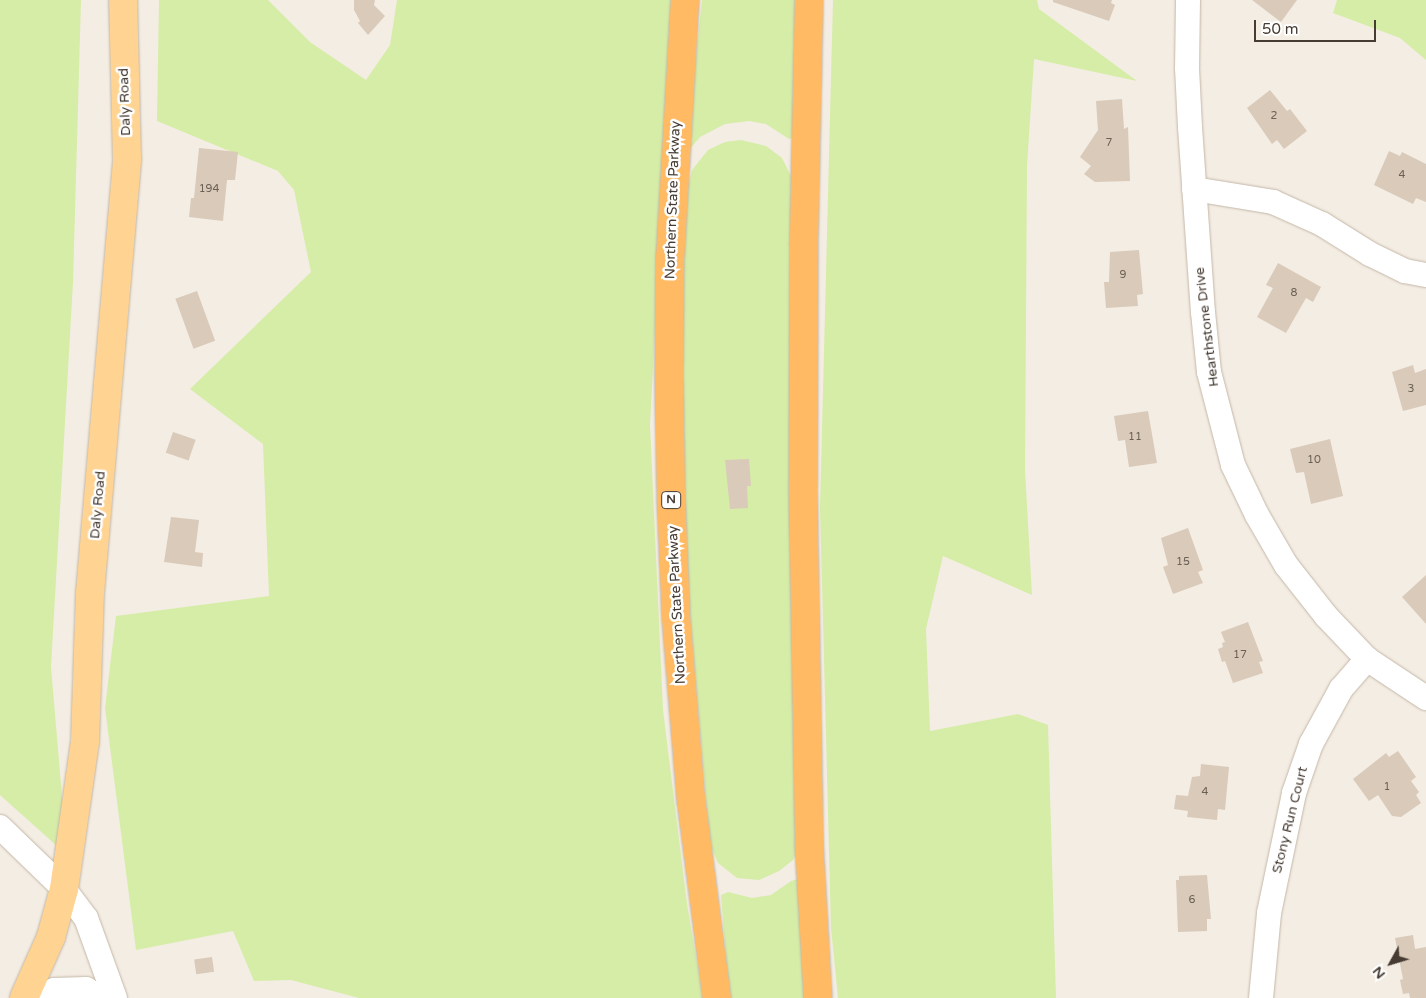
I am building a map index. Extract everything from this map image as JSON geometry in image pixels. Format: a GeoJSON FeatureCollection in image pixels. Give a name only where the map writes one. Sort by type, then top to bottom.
{"type":"FeatureCollection","features":[{"type":"Feature","properties":{"kind":"highway","name":"Northern State Parkway"},"geometry":{"type":"LineString","coordinates":[[685,0],[678,77],[670,257],[671,479],[676,617],[687,755],[697,854],[716,998]]}},
{"type":"Feature","properties":{"kind":"highway"},"geometry":{"type":"LineString","coordinates":[[809,0],[804,245],[803,487],[809,843],[818,998]]}},
{"type":"Feature","properties":{"kind":"main road","name":"Daly Road"},"geometry":{"type":"LineString","coordinates":[[24,998],[51,937],[64,889],[85,742],[90,593],[127,159],[123,0]]}},
{"type":"Feature","properties":{"kind":"street","name":"Hearthstone Drive"},"geometry":{"type":"LineString","coordinates":[[1188,0],[1187,68],[1202,312],[1209,372],[1233,465],[1257,515],[1286,565],[1326,616],[1367,659],[1426,698]]}},
{"type":"Feature","properties":{"kind":"street"},"geometry":{"type":"LineString","coordinates":[[1194,189],[1273,202],[1322,224],[1370,254],[1405,271],[1426,275]]}},
{"type":"Feature","properties":{"kind":"street","name":"Stony Run Court"},"geometry":{"type":"LineString","coordinates":[[1261,998],[1269,913],[1294,793],[1311,744],[1342,689],[1367,659]]}},
{"type":"Feature","properties":{"kind":"street"},"geometry":{"type":"LineString","coordinates":[[0,827],[64,889],[86,918],[115,998]]}},
{"type":"Feature","properties":{"kind":"street"},"geometry":{"type":"LineString","coordinates":[[46,998],[54,990],[86,988],[100,998]]}},
{"type":"Feature","properties":{"kind":"green space"},"geometry":{"type":"Polygon","coordinates":[[[0,0],[81,0],[73,282],[51,667],[67,855],[0,795],[0,0]]]}},
{"type":"Feature","properties":{"kind":"green space"},"geometry":{"type":"Polygon","coordinates":[[[159,0],[268,0],[310,42],[366,80],[390,45],[397,0],[672,0],[650,425],[663,710],[687,904],[703,998],[359,998],[291,980],[254,981],[233,931],[136,950],[105,708],[116,616],[269,596],[263,444],[190,389],[311,272],[294,190],[278,171],[157,121],[159,0]]]}},
{"type":"Feature","properties":{"kind":"green space"},"geometry":{"type":"Polygon","coordinates":[[[702,0],[799,0],[794,137],[789,139],[766,124],[749,121],[725,124],[700,137],[688,151],[687,145],[702,0]]]}},
{"type":"Feature","properties":{"kind":"green space"},"geometry":{"type":"Polygon","coordinates":[[[833,0],[1037,0],[1039,9],[1137,81],[1034,59],[1027,166],[1025,470],[1032,595],[943,556],[926,629],[930,731],[1018,714],[1048,725],[1056,998],[838,998],[831,928],[820,507],[833,0]]]}},
{"type":"Feature","properties":{"kind":"green space"},"geometry":{"type":"Polygon","coordinates":[[[1337,0],[1426,0],[1426,60],[1400,38],[1333,13],[1337,0]]]}},
{"type":"Feature","properties":{"kind":"green space"},"geometry":{"type":"Polygon","coordinates":[[[741,140],[766,146],[782,158],[794,182],[799,849],[793,860],[779,871],[759,880],[737,878],[718,863],[710,845],[690,614],[682,485],[683,247],[687,192],[692,170],[708,150],[725,142],[741,140]]]}},
{"type":"Feature","properties":{"kind":"green space"},"geometry":{"type":"Polygon","coordinates":[[[801,878],[815,998],[731,998],[721,895],[728,892],[752,898],[771,895],[791,881],[801,878]]]}},
{"type":"Feature","properties":{"kind":"building"},"geometry":{"type":"Polygon","coordinates":[[[354,0],[375,0],[374,5],[385,16],[368,35],[358,23],[360,21],[354,10],[354,0]]]}},
{"type":"Feature","properties":{"kind":"building"},"geometry":{"type":"Polygon","coordinates":[[[1053,0],[1112,0],[1111,3],[1115,5],[1109,21],[1053,2],[1053,0]]]}},
{"type":"Feature","properties":{"kind":"building"},"geometry":{"type":"Polygon","coordinates":[[[1252,0],[1297,0],[1281,22],[1252,0]]]}},
{"type":"Feature","properties":{"kind":"building"},"geometry":{"type":"Polygon","coordinates":[[[1270,90],[1287,111],[1290,109],[1307,131],[1284,149],[1277,140],[1272,144],[1247,108],[1270,90]]]}},
{"type":"Feature","properties":{"kind":"building"},"geometry":{"type":"Polygon","coordinates":[[[1122,99],[1124,129],[1128,127],[1130,181],[1095,182],[1084,174],[1091,166],[1080,157],[1098,130],[1096,101],[1122,99]]]}},
{"type":"Feature","properties":{"kind":"building"},"geometry":{"type":"Polygon","coordinates":[[[199,148],[238,152],[235,180],[227,180],[223,221],[189,217],[191,198],[194,198],[199,148]]]}},
{"type":"Feature","properties":{"kind":"building"},"geometry":{"type":"Polygon","coordinates":[[[1389,151],[1400,156],[1402,152],[1426,164],[1426,202],[1416,198],[1413,204],[1374,185],[1389,151]]]}},
{"type":"Feature","properties":{"kind":"building"},"geometry":{"type":"Polygon","coordinates":[[[1139,250],[1143,294],[1137,295],[1138,306],[1106,308],[1104,282],[1109,282],[1110,252],[1139,250]]]}},
{"type":"Feature","properties":{"kind":"building"},"geometry":{"type":"Polygon","coordinates":[[[1278,263],[1321,287],[1313,302],[1306,298],[1286,333],[1257,317],[1273,288],[1266,285],[1278,263]]]}},
{"type":"Feature","properties":{"kind":"building"},"geometry":{"type":"Polygon","coordinates":[[[197,291],[215,341],[194,349],[175,299],[197,291]]]}},
{"type":"Feature","properties":{"kind":"building"},"geometry":{"type":"Polygon","coordinates":[[[1413,365],[1415,373],[1426,369],[1426,405],[1403,411],[1392,372],[1413,365]]]}},
{"type":"Feature","properties":{"kind":"building"},"geometry":{"type":"Polygon","coordinates":[[[1148,411],[1157,463],[1129,467],[1125,440],[1118,441],[1114,416],[1148,411]]]}},
{"type":"Feature","properties":{"kind":"building"},"geometry":{"type":"Polygon","coordinates":[[[173,432],[196,440],[189,461],[166,453],[173,432]]]}},
{"type":"Feature","properties":{"kind":"building"},"geometry":{"type":"Polygon","coordinates":[[[1330,439],[1343,496],[1311,504],[1304,472],[1296,473],[1290,449],[1330,439]]]}},
{"type":"Feature","properties":{"kind":"building"},"geometry":{"type":"Polygon","coordinates":[[[749,459],[751,486],[747,486],[748,508],[730,509],[725,460],[749,459]]]}},
{"type":"Feature","properties":{"kind":"building"},"geometry":{"type":"Polygon","coordinates":[[[171,517],[199,520],[195,552],[203,553],[202,567],[164,562],[171,517]]]}},
{"type":"Feature","properties":{"kind":"building"},"geometry":{"type":"Polygon","coordinates":[[[1188,528],[1203,570],[1198,572],[1203,583],[1173,594],[1163,567],[1168,565],[1161,538],[1188,528]]]}},
{"type":"Feature","properties":{"kind":"building"},"geometry":{"type":"Polygon","coordinates":[[[1426,575],[1426,624],[1402,597],[1426,575]]]}},
{"type":"Feature","properties":{"kind":"building"},"geometry":{"type":"Polygon","coordinates":[[[1248,622],[1263,661],[1259,662],[1263,673],[1233,683],[1225,661],[1222,662],[1218,649],[1223,647],[1222,643],[1225,642],[1221,632],[1248,622]]]}},
{"type":"Feature","properties":{"kind":"building"},"geometry":{"type":"Polygon","coordinates":[[[1398,751],[1416,777],[1411,781],[1419,792],[1416,795],[1421,803],[1401,817],[1392,816],[1378,795],[1369,801],[1353,779],[1386,753],[1389,757],[1398,751]]]}},
{"type":"Feature","properties":{"kind":"building"},"geometry":{"type":"Polygon","coordinates":[[[1201,764],[1229,767],[1225,810],[1218,809],[1217,820],[1187,817],[1188,811],[1174,809],[1176,795],[1188,796],[1192,777],[1200,776],[1201,764]]]}},
{"type":"Feature","properties":{"kind":"building"},"geometry":{"type":"Polygon","coordinates":[[[1207,875],[1211,919],[1207,919],[1207,931],[1178,932],[1176,880],[1179,880],[1179,876],[1207,875]]]}},
{"type":"Feature","properties":{"kind":"building"},"geometry":{"type":"Polygon","coordinates":[[[1413,935],[1415,949],[1426,947],[1426,998],[1410,998],[1409,993],[1403,994],[1400,980],[1403,979],[1395,938],[1413,935]]]}},
{"type":"Feature","properties":{"kind":"building"},"geometry":{"type":"Polygon","coordinates":[[[212,957],[214,972],[196,974],[194,960],[212,957]]]}}]}
